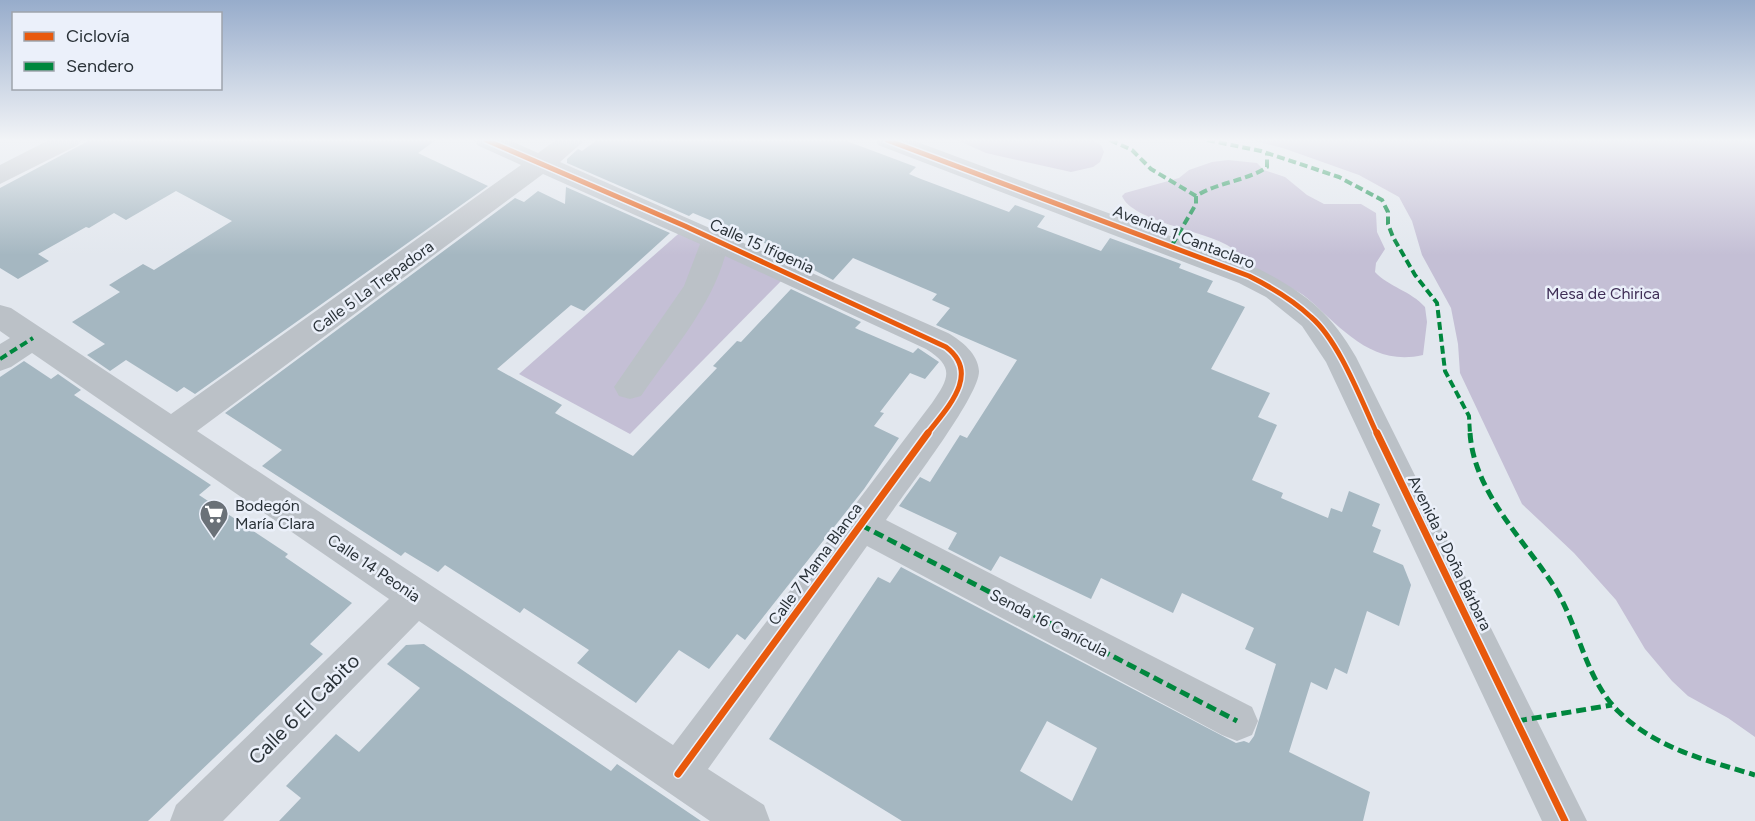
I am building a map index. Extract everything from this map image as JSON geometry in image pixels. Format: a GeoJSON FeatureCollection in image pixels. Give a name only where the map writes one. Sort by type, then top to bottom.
{"type":"FeatureCollection","features":[{"type":"Feature","properties":{"kind":"street","name":"Calle 5 La Trepadora"},"geometry":{"type":"LineString","coordinates":[[171,432],[522,178]]}},
{"type":"Feature","properties":{"kind":"street","name":"Calle 15 Ifigenia"},"geometry":{"type":"LineString","coordinates":[[571,178],[937,340],[952,349],[962,366]]}},
{"type":"Feature","properties":{"kind":"street","name":"Avenida 1 Cantaclaro"},"geometry":{"type":"LineString","coordinates":[[991,178],[1217,262],[1249,276],[1298,305]]}},
{"type":"Feature","properties":{"kind":"street"},"geometry":{"type":"LineString","coordinates":[[630,387],[697,290],[706,272],[715,240]]}},
{"type":"Feature","properties":{"kind":"street","name":"Avenida 3 Doña Bárbara"},"geometry":{"type":"LineString","coordinates":[[1298,305],[1313,318],[1340,357],[1565,821]]}},
{"type":"Feature","properties":{"kind":"street","name":"Calle 14 Peonia"},"geometry":{"type":"LineString","coordinates":[[0,316],[748,821]]}},
{"type":"Feature","properties":{"kind":"street"},"geometry":{"type":"LineString","coordinates":[[0,359],[33,338]]}},
{"type":"Feature","properties":{"kind":"street","name":"Calle 7 Mama Blanca"},"geometry":{"type":"LineString","coordinates":[[678,774],[861,525],[952,396],[963,375],[962,366]]}},
{"type":"Feature","properties":{"kind":"street","name":"Senda 16 Canícula"},"geometry":{"type":"LineString","coordinates":[[861,525],[1237,721]]}},
{"type":"Feature","properties":{"kind":"street","name":"Calle 6 El Cabito"},"geometry":{"type":"LineString","coordinates":[[192,821],[417,597]]}},
{"type":"Feature","properties":{"kind":"green space"},"geometry":{"type":"Polygon","coordinates":[[[1178,178],[1287,178],[1307,195],[1324,204],[1361,204],[1376,213],[1377,232],[1385,249],[1376,263],[1375,272],[1425,307],[1427,322],[1423,355],[1404,357],[1372,350],[1345,332],[1296,290],[1265,275],[1227,245],[1139,212],[1128,205],[1122,196],[1125,193],[1178,178]]]}},
{"type":"Feature","properties":{"kind":"green space","name":"Mesa de Chirica"},"geometry":{"type":"Polygon","coordinates":[[[1365,178],[1755,178],[1755,737],[1728,718],[1688,696],[1672,681],[1645,649],[1616,600],[1574,553],[1522,504],[1460,373],[1458,344],[1451,308],[1422,255],[1412,221],[1399,197],[1365,178]]]}},
{"type":"Feature","properties":{"kind":"green space"},"geometry":{"type":"Polygon","coordinates":[[[685,228],[788,274],[630,434],[519,374],[685,228]]]}},
{"type":"Feature","properties":{"kind":"building"},"geometry":{"type":"Polygon","coordinates":[[[18,178],[472,178],[488,186],[195,394],[184,387],[177,392],[126,360],[110,371],[87,355],[105,344],[72,322],[120,292],[109,285],[143,264],[154,270],[232,221],[176,191],[126,220],[114,213],[89,228],[86,227],[38,254],[49,261],[18,279],[0,268],[0,188],[18,178]]]}},
{"type":"Feature","properties":{"kind":"building"},"geometry":{"type":"Polygon","coordinates":[[[602,178],[919,178],[1009,212],[1015,205],[1045,216],[1037,227],[1101,251],[1110,238],[1181,264],[1179,268],[1213,281],[1207,292],[1245,307],[1211,369],[1270,393],[1258,417],[1277,425],[1252,480],[1283,493],[1281,498],[1328,518],[1331,508],[1342,512],[1349,491],[1380,504],[1372,526],[1381,530],[1373,552],[1403,565],[1411,585],[1399,626],[1367,611],[1347,674],[1335,668],[1327,690],[1311,682],[1289,752],[1370,792],[1363,821],[902,821],[769,739],[878,577],[890,583],[901,567],[1236,743],[1244,741],[1249,743],[1254,736],[1276,664],[1245,649],[1254,628],[1182,593],[1173,613],[1101,578],[1091,599],[1000,556],[991,571],[948,549],[957,533],[899,506],[920,477],[930,482],[960,435],[967,438],[1017,360],[936,325],[950,308],[932,300],[937,294],[853,258],[833,280],[795,260],[798,257],[693,213],[689,216],[602,178]],[[1047,721],[1020,771],[1072,801],[1097,748],[1047,721]]]}},
{"type":"Feature","properties":{"kind":"building"},"geometry":{"type":"Polygon","coordinates":[[[566,187],[670,233],[584,311],[571,305],[497,369],[562,405],[555,413],[633,456],[717,368],[713,366],[737,341],[741,342],[791,289],[861,322],[855,328],[913,353],[918,348],[939,362],[925,379],[910,373],[880,412],[884,413],[874,426],[899,438],[864,489],[745,640],[737,634],[709,669],[679,650],[636,703],[577,663],[589,650],[524,608],[520,613],[445,565],[438,572],[405,552],[401,556],[262,466],[282,450],[225,413],[515,198],[524,202],[538,191],[565,204],[566,187]]]}},
{"type":"Feature","properties":{"kind":"building"},"geometry":{"type":"Polygon","coordinates":[[[24,361],[51,379],[58,374],[81,390],[74,395],[211,485],[199,495],[288,554],[285,557],[352,603],[310,644],[323,654],[148,821],[0,821],[0,377],[24,361]]]}},
{"type":"Feature","properties":{"kind":"building"},"geometry":{"type":"Polygon","coordinates":[[[424,644],[611,771],[617,764],[701,821],[279,821],[301,798],[286,786],[336,734],[359,752],[420,688],[387,664],[406,645],[424,644]]]}},
{"type":"Feature","properties":{"kind":"marked path"},"geometry":{"type":"LineString","coordinates":[[1167,178],[1196,196]]}},
{"type":"Feature","properties":{"kind":"marked path"},"geometry":{"type":"LineString","coordinates":[[1172,245],[1196,204],[1196,196],[1212,186],[1238,178]]}},
{"type":"Feature","properties":{"kind":"marked path"},"geometry":{"type":"LineString","coordinates":[[1341,178],[1382,200],[1388,212],[1388,224],[1393,237],[1415,275],[1437,303],[1445,371],[1469,416],[1471,450],[1495,504],[1557,592],[1583,646],[1598,688],[1620,713],[1657,741],[1680,752],[1755,775]]}},
{"type":"Feature","properties":{"kind":"marked path"},"geometry":{"type":"LineString","coordinates":[[0,359],[33,338]]}},
{"type":"Feature","properties":{"kind":"marked path"},"geometry":{"type":"LineString","coordinates":[[861,525],[1237,721]]}},
{"type":"Feature","properties":{"kind":"marked path"},"geometry":{"type":"LineString","coordinates":[[1517,721],[1612,705]]}},
{"type":"Feature","properties":{"kind":"cycle path"},"geometry":{"type":"LineString","coordinates":[[575,178],[937,341],[951,350],[959,359],[963,369],[961,383],[943,412],[829,571],[678,774]]}},
{"type":"Feature","properties":{"kind":"cycle path"},"geometry":{"type":"LineString","coordinates":[[989,178],[1249,276],[1276,290],[1313,318],[1340,357],[1565,821]]}},
{"type":"Feature","properties":{"kind":"place","name":"Bodegón María Clara"},"geometry":{"type":"Point","coordinates":[214,540]}}]}
